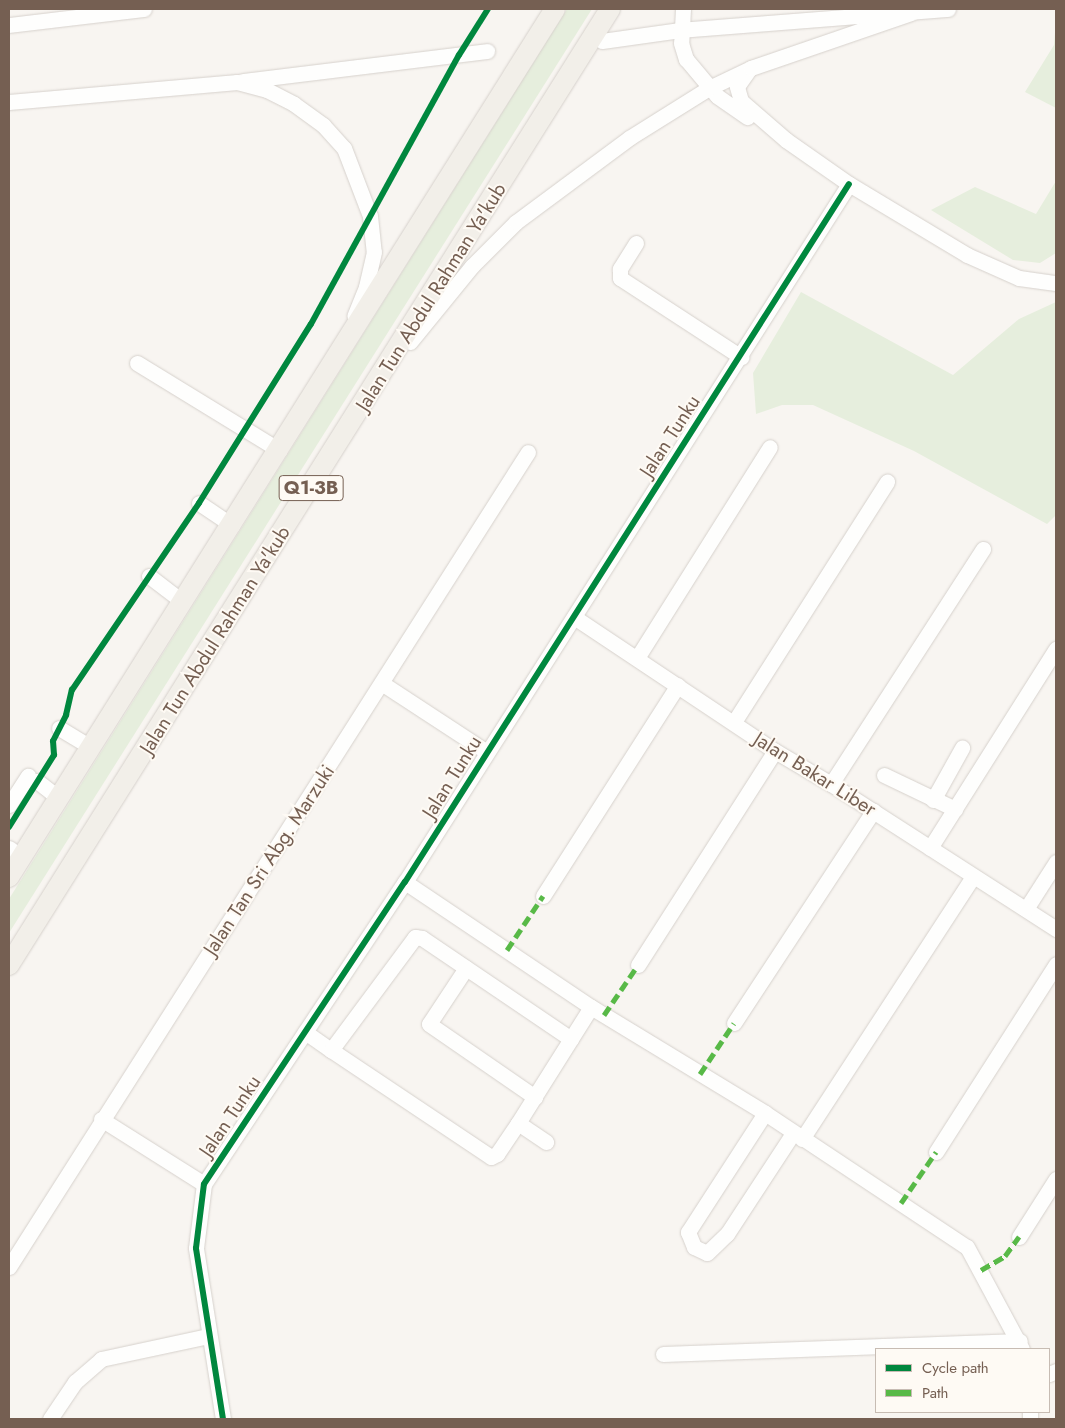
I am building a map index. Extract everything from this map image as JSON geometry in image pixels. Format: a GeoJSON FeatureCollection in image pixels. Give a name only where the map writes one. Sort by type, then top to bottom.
{"type":"FeatureCollection","features":[{"type":"Feature","properties":{"kind":"main road"},"geometry":{"type":"LineString","coordinates":[[9,877],[15,853],[59,798],[555,9]]}},
{"type":"Feature","properties":{"kind":"main road","name":"Jalan Tun Abdul Rahman Ya'kub"},"geometry":{"type":"LineString","coordinates":[[9,965],[384,372],[610,9]]}},
{"type":"Feature","properties":{"kind":"street"},"geometry":{"type":"LineString","coordinates":[[9,24],[144,9]]}},
{"type":"Feature","properties":{"kind":"street"},"geometry":{"type":"LineString","coordinates":[[683,9],[680,30],[686,59],[709,88],[728,104],[761,127],[779,134]]}},
{"type":"Feature","properties":{"kind":"street"},"geometry":{"type":"LineString","coordinates":[[602,41],[680,30],[948,9]]}},
{"type":"Feature","properties":{"kind":"street"},"geometry":{"type":"LineString","coordinates":[[384,372],[472,266],[516,222],[629,138],[709,88],[751,68],[911,13]]}},
{"type":"Feature","properties":{"kind":"street"},"geometry":{"type":"LineString","coordinates":[[9,102],[237,82],[487,52]]}},
{"type":"Feature","properties":{"kind":"street"},"geometry":{"type":"LineString","coordinates":[[751,68],[736,87],[737,95],[779,134],[849,184],[966,255],[1018,278],[1056,283]]}},
{"type":"Feature","properties":{"kind":"street"},"geometry":{"type":"LineString","coordinates":[[237,82],[267,90],[294,104],[323,125],[344,148],[356,175],[370,216],[374,252],[366,287],[338,357]]}},
{"type":"Feature","properties":{"kind":"street"},"geometry":{"type":"LineString","coordinates":[[680,107],[692,107],[709,101],[728,104]]}},
{"type":"Feature","properties":{"kind":"street","name":"Jalan Tunku"},"geometry":{"type":"LineString","coordinates":[[223,1419],[208,1336],[196,1248],[204,1184],[405,882],[849,184]]}},
{"type":"Feature","properties":{"kind":"street"},"geometry":{"type":"LineString","coordinates":[[636,243],[620,269],[620,278],[741,356]]}},
{"type":"Feature","properties":{"kind":"street"},"geometry":{"type":"LineString","coordinates":[[137,363],[279,450]]}},
{"type":"Feature","properties":{"kind":"street"},"geometry":{"type":"LineString","coordinates":[[637,658],[770,447]]}},
{"type":"Feature","properties":{"kind":"street","name":"Jalan Tan Sri Abg. Marzuki"},"geometry":{"type":"LineString","coordinates":[[9,1267],[101,1119],[383,684],[528,452]]}},
{"type":"Feature","properties":{"kind":"street"},"geometry":{"type":"LineString","coordinates":[[734,722],[887,482]]}},
{"type":"Feature","properties":{"kind":"street"},"geometry":{"type":"LineString","coordinates":[[199,503],[232,525]]}},
{"type":"Feature","properties":{"kind":"street"},"geometry":{"type":"LineString","coordinates":[[831,784],[984,549]]}},
{"type":"Feature","properties":{"kind":"street"},"geometry":{"type":"LineString","coordinates":[[149,576],[182,602]]}},
{"type":"Feature","properties":{"kind":"street","name":"Jalan Bakar Liber"},"geometry":{"type":"LineString","coordinates":[[574,617],[775,751],[831,784],[930,848],[972,878],[1026,909],[1056,929]]}},
{"type":"Feature","properties":{"kind":"street"},"geometry":{"type":"LineString","coordinates":[[930,848],[1056,649]]}},
{"type":"Feature","properties":{"kind":"street"},"geometry":{"type":"LineString","coordinates":[[383,684],[487,752]]}},
{"type":"Feature","properties":{"kind":"street"},"geometry":{"type":"LineString","coordinates":[[543,896],[678,685]]}},
{"type":"Feature","properties":{"kind":"street"},"geometry":{"type":"LineString","coordinates":[[59,728],[91,747]]}},
{"type":"Feature","properties":{"kind":"street"},"geometry":{"type":"LineString","coordinates":[[933,800],[962,748]]}},
{"type":"Feature","properties":{"kind":"street"},"geometry":{"type":"LineString","coordinates":[[638,965],[775,751]]}},
{"type":"Feature","properties":{"kind":"street"},"geometry":{"type":"LineString","coordinates":[[884,776],[955,809]]}},
{"type":"Feature","properties":{"kind":"street"},"geometry":{"type":"LineString","coordinates":[[9,805],[33,778],[59,798]]}},
{"type":"Feature","properties":{"kind":"street"},"geometry":{"type":"LineString","coordinates":[[734,1023],[873,811]]}},
{"type":"Feature","properties":{"kind":"street"},"geometry":{"type":"LineString","coordinates":[[1026,909],[1056,862]]}},
{"type":"Feature","properties":{"kind":"street"},"geometry":{"type":"LineString","coordinates":[[765,1114],[688,1232],[694,1247],[707,1253],[727,1234],[798,1136],[972,878]]}},
{"type":"Feature","properties":{"kind":"street"},"geometry":{"type":"LineString","coordinates":[[405,882],[591,1007],[765,1114],[967,1247],[1021,1345],[902,1348]]}},
{"type":"Feature","properties":{"kind":"street"},"geometry":{"type":"LineString","coordinates":[[331,1050],[415,937],[422,938],[571,1039]]}},
{"type":"Feature","properties":{"kind":"street"},"geometry":{"type":"LineString","coordinates":[[936,1152],[1056,964]]}},
{"type":"Feature","properties":{"kind":"street"},"geometry":{"type":"LineString","coordinates":[[466,968],[429,1024],[535,1097]]}},
{"type":"Feature","properties":{"kind":"street"},"geometry":{"type":"LineString","coordinates":[[305,1032],[389,1086],[483,1155],[491,1158],[498,1154],[591,1007]]}},
{"type":"Feature","properties":{"kind":"street"},"geometry":{"type":"LineString","coordinates":[[101,1119],[204,1184]]}},
{"type":"Feature","properties":{"kind":"street"},"geometry":{"type":"LineString","coordinates":[[518,1123],[546,1142]]}},
{"type":"Feature","properties":{"kind":"street"},"geometry":{"type":"LineString","coordinates":[[1019,1237],[1056,1180]]}},
{"type":"Feature","properties":{"kind":"street"},"geometry":{"type":"LineString","coordinates":[[50,1419],[75,1382],[88,1367],[101,1359],[208,1336]]}},
{"type":"Feature","properties":{"kind":"street"},"geometry":{"type":"LineString","coordinates":[[663,1354],[875,1349]]}},
{"type":"Feature","properties":{"kind":"green space"},"geometry":{"type":"Polygon","coordinates":[[[567,9],[592,9],[9,933],[9,899],[567,9]]]}},
{"type":"Feature","properties":{"kind":"green space"},"geometry":{"type":"Polygon","coordinates":[[[1056,20],[1056,108],[1025,92],[1054,45],[1056,20]]]}},
{"type":"Feature","properties":{"kind":"green space"},"geometry":{"type":"Polygon","coordinates":[[[1056,181],[1056,253],[1040,263],[1013,260],[931,210],[975,187],[1036,214],[1056,181]]]}},
{"type":"Feature","properties":{"kind":"green space"},"geometry":{"type":"Polygon","coordinates":[[[801,292],[953,375],[1019,319],[1056,302],[1056,515],[1047,524],[914,451],[813,405],[782,405],[756,414],[753,373],[801,292]]]}},
{"type":"Feature","properties":{"kind":"marked path"},"geometry":{"type":"LineString","coordinates":[[507,950],[543,896]]}},
{"type":"Feature","properties":{"kind":"marked path"},"geometry":{"type":"LineString","coordinates":[[604,1015],[638,965]]}},
{"type":"Feature","properties":{"kind":"marked path"},"geometry":{"type":"LineString","coordinates":[[700,1074],[734,1023]]}},
{"type":"Feature","properties":{"kind":"marked path"},"geometry":{"type":"LineString","coordinates":[[901,1203],[936,1152]]}},
{"type":"Feature","properties":{"kind":"marked path"},"geometry":{"type":"LineString","coordinates":[[981,1270],[1005,1256],[1019,1237]]}},
{"type":"Feature","properties":{"kind":"cycle path"},"geometry":{"type":"LineString","coordinates":[[9,827],[54,755],[53,741],[66,715],[72,690],[199,503],[311,324],[459,55],[488,9]]}},
{"type":"Feature","properties":{"kind":"cycle path"},"geometry":{"type":"LineString","coordinates":[[223,1419],[196,1248],[204,1184],[405,882],[849,184]]}}]}
